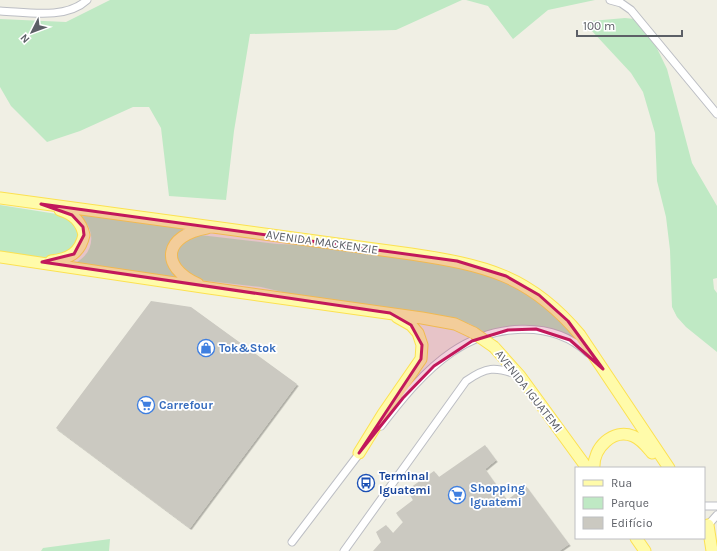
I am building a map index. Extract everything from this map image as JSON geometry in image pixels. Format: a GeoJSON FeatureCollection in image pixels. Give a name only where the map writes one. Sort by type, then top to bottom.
{"type":"FeatureCollection","features":[{"type":"Feature","properties":{"kind":"main road","name":"AVENIDA MACKENZIE"},"geometry":{"type":"LineString","coordinates":[[0,198],[132,214],[449,260],[488,269],[523,285],[554,307],[580,335],[603,369]]}},
{"type":"Feature","properties":{"kind":"main road"},"geometry":{"type":"LineString","coordinates":[[41,204],[72,215],[83,227],[84,235],[80,248],[68,258],[42,262]]}},
{"type":"Feature","properties":{"kind":"main road"},"geometry":{"type":"LineString","coordinates":[[209,288],[178,272],[173,264],[172,254],[176,242],[182,235],[195,230],[215,227]]}},
{"type":"Feature","properties":{"kind":"main road"},"geometry":{"type":"LineString","coordinates":[[0,257],[390,313],[411,325],[418,333],[422,345],[421,359],[383,414],[359,453]]}},
{"type":"Feature","properties":{"kind":"main road","name":"AVENIDA IGUATEMI"},"geometry":{"type":"LineString","coordinates":[[390,313],[455,324],[474,333],[494,347],[520,376],[586,467]]}},
{"type":"Feature","properties":{"kind":"main road"},"geometry":{"type":"LineString","coordinates":[[603,369],[668,467]]}},
{"type":"Feature","properties":{"kind":"main road"},"geometry":{"type":"LineString","coordinates":[[594,467],[597,451],[603,444],[610,438],[625,434],[639,439],[662,467]]}},
{"type":"Feature","properties":{"kind":"main road"},"geometry":{"type":"LineString","coordinates":[[706,522],[717,538]]}},
{"type":"Feature","properties":{"kind":"main road"},"geometry":{"type":"LineString","coordinates":[[706,522],[712,551]]}},
{"type":"Feature","properties":{"kind":"main road"},"geometry":{"type":"LineString","coordinates":[[637,539],[645,551]]}},
{"type":"Feature","properties":{"kind":"street"},"geometry":{"type":"LineString","coordinates":[[610,0],[621,3],[631,10],[717,114]]}},
{"type":"Feature","properties":{"kind":"street"},"geometry":{"type":"LineString","coordinates":[[0,11],[56,12],[72,9],[86,1]]}},
{"type":"Feature","properties":{"kind":"street"},"geometry":{"type":"LineString","coordinates":[[292,542],[302,526],[403,398],[434,366],[453,351],[472,341],[508,330],[536,329],[570,340],[581,347],[603,369]]}},
{"type":"Feature","properties":{"kind":"street"},"geometry":{"type":"LineString","coordinates":[[344,551],[466,381],[483,370],[491,368],[502,369],[520,376]]}},
{"type":"Feature","properties":{"kind":"street"},"geometry":{"type":"LineString","coordinates":[[705,506],[717,506]]}},
{"type":"Feature","properties":{"kind":"street"},"geometry":{"type":"LineString","coordinates":[[706,522],[717,516]]}},
{"type":"Feature","properties":{"kind":"highlighted area"},"geometry":{"type":"Polygon","coordinates":[[[41,204],[457,261],[506,276],[539,295],[568,321],[603,369],[570,340],[536,329],[508,330],[472,341],[434,366],[403,398],[359,453],[421,359],[422,345],[411,325],[390,313],[42,262],[74,254],[84,235],[83,227],[72,215],[41,204]]]}},
{"type":"Feature","properties":{"kind":"green space"},"geometry":{"type":"Polygon","coordinates":[[[110,0],[462,0],[396,30],[250,34],[234,131],[226,200],[169,196],[161,128],[149,107],[133,107],[80,131],[47,142],[11,106],[0,87],[0,19],[66,22],[110,0]]]}},
{"type":"Feature","properties":{"kind":"green space"},"geometry":{"type":"Polygon","coordinates":[[[466,0],[595,0],[548,10],[513,39],[488,6],[466,0]]]}},
{"type":"Feature","properties":{"kind":"green space"},"geometry":{"type":"Polygon","coordinates":[[[625,18],[635,19],[652,38],[667,69],[692,163],[717,206],[717,278],[713,279],[714,289],[717,293],[717,352],[686,327],[677,317],[672,307],[670,250],[666,217],[657,181],[655,133],[643,92],[631,73],[591,30],[588,24],[591,21],[625,18]]]}},
{"type":"Feature","properties":{"kind":"green space"},"geometry":{"type":"Polygon","coordinates":[[[0,205],[63,215],[79,229],[75,251],[48,258],[0,252],[0,205]]]}},
{"type":"Feature","properties":{"kind":"green space"},"geometry":{"type":"Polygon","coordinates":[[[81,214],[183,228],[183,232],[172,242],[181,279],[77,266],[77,262],[87,252],[91,240],[89,228],[80,216],[81,214]]]}},
{"type":"Feature","properties":{"kind":"green space"},"geometry":{"type":"Polygon","coordinates":[[[200,235],[277,244],[306,245],[467,268],[492,275],[538,299],[574,334],[573,337],[557,332],[486,333],[470,324],[444,316],[291,294],[261,287],[198,280],[186,275],[177,259],[178,250],[183,242],[200,235]]]}},
{"type":"Feature","properties":{"kind":"green space"},"geometry":{"type":"Polygon","coordinates":[[[110,539],[109,551],[41,551],[43,548],[110,539]]]}},
{"type":"Feature","properties":{"kind":"building","name":"Carrefour"},"geometry":{"type":"Polygon","coordinates":[[[151,301],[191,307],[297,384],[190,528],[56,428],[151,301]]]}},
{"type":"Feature","properties":{"kind":"building","name":"Shopping Iguatemi"},"geometry":{"type":"Polygon","coordinates":[[[485,445],[496,460],[485,469],[507,500],[526,486],[569,544],[559,551],[373,551],[381,542],[376,532],[386,525],[393,533],[403,522],[396,513],[413,500],[407,490],[434,471],[439,477],[485,445]]]}},
{"type":"Feature","properties":{"kind":"place","name":"Tok&Stok"},"geometry":{"type":"Point","coordinates":[206,348]}},
{"type":"Feature","properties":{"kind":"place","name":"Carrefour"},"geometry":{"type":"Point","coordinates":[146,405]}},
{"type":"Feature","properties":{"kind":"place","name":"Terminal Iguatemi"},"geometry":{"type":"Point","coordinates":[366,483]}},
{"type":"Feature","properties":{"kind":"place","name":"Shopping Iguatemi"},"geometry":{"type":"Point","coordinates":[457,495]}}]}
